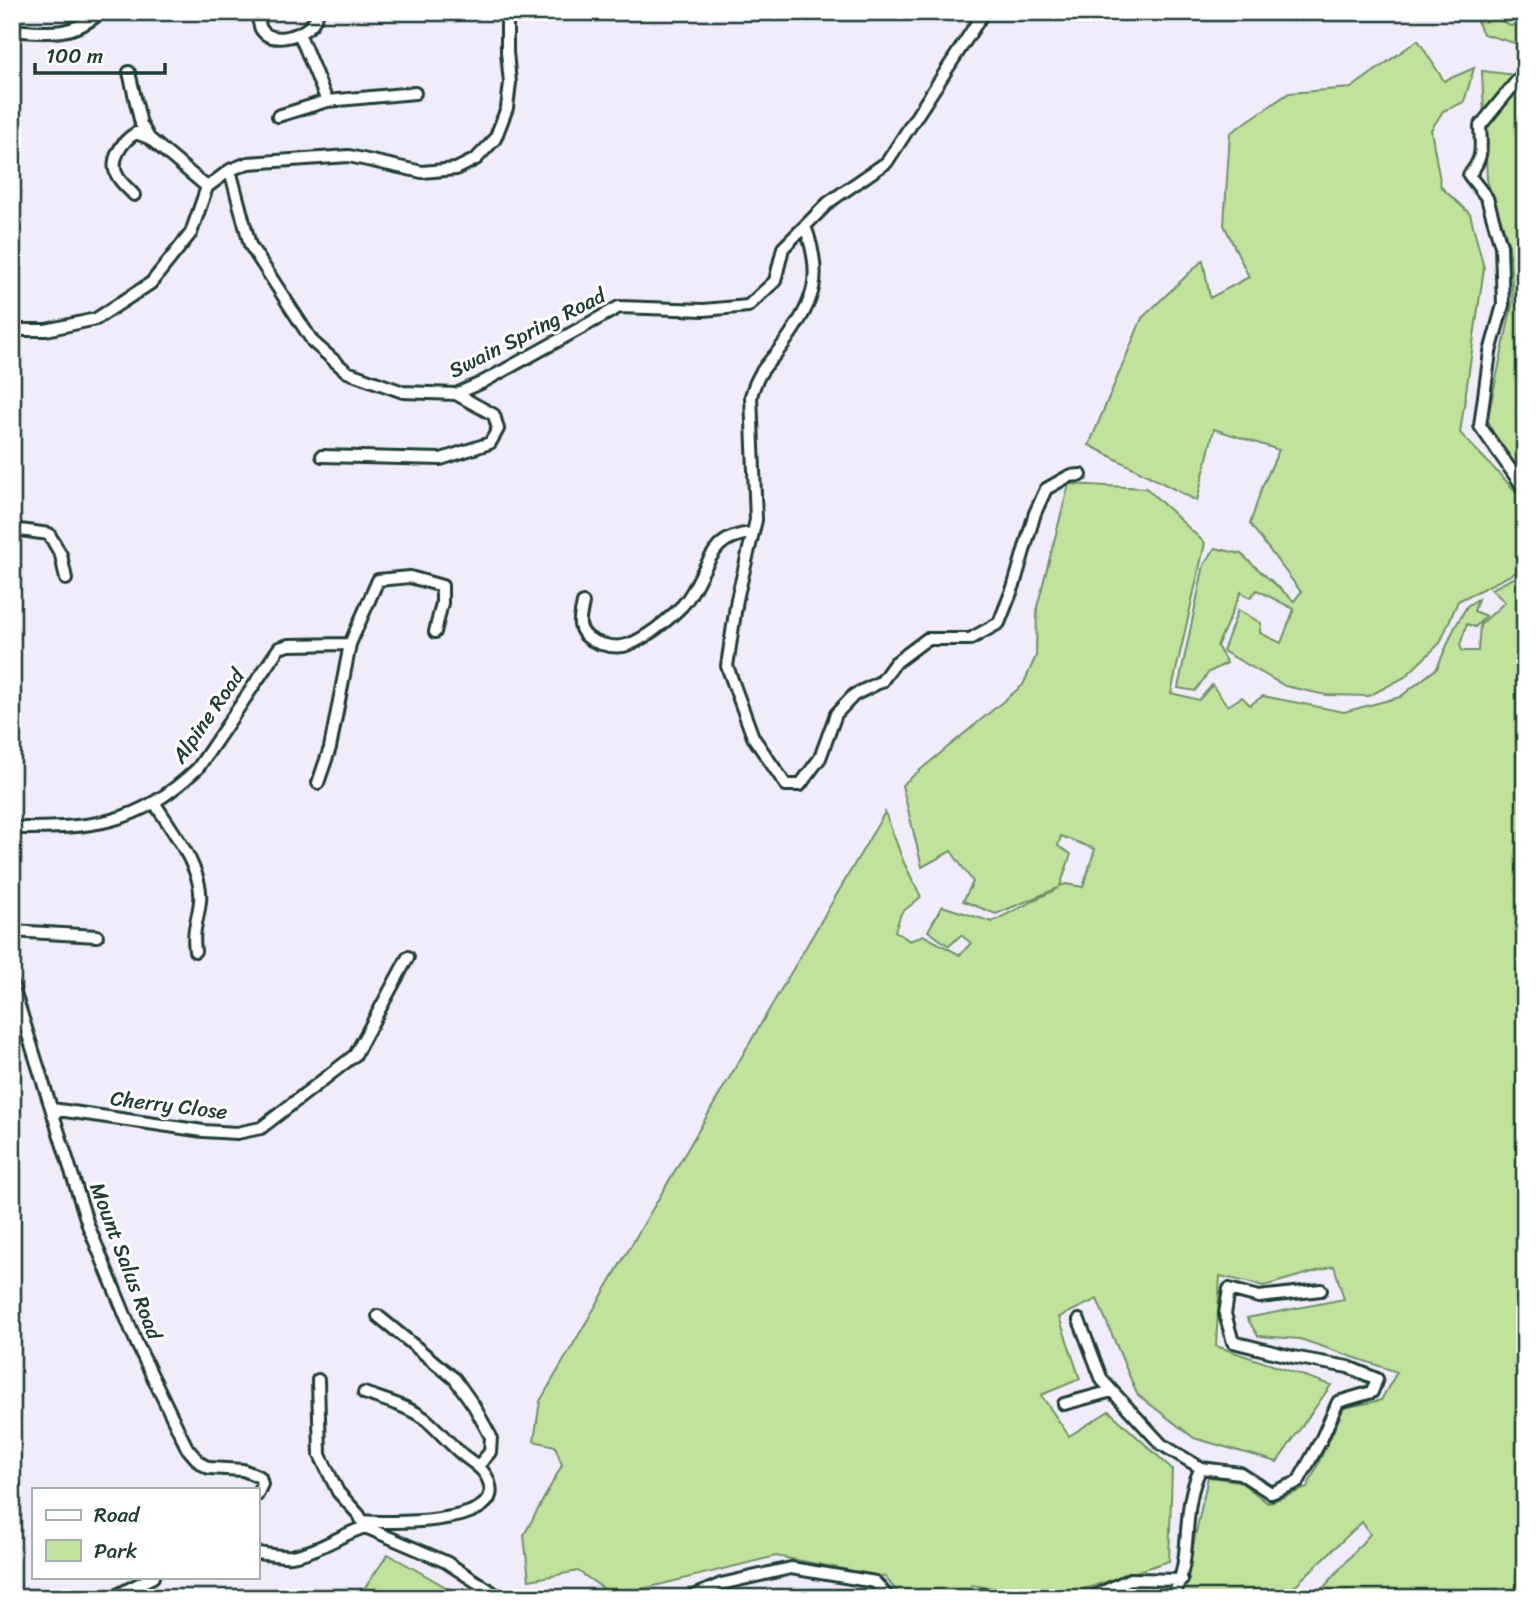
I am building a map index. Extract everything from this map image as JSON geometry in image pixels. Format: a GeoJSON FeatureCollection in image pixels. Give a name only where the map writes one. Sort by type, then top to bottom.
{"type":"FeatureCollection","features":[{"type":"Feature","properties":{"kind":"street"},"geometry":{"type":"LineString","coordinates":[[12,30],[61,33],[78,28],[101,12]]}},
{"type":"Feature","properties":{"kind":"street"},"geometry":{"type":"LineString","coordinates":[[257,12],[261,28],[270,36],[282,38],[310,27],[318,12]]}},
{"type":"Feature","properties":{"kind":"street"},"geometry":{"type":"LineString","coordinates":[[12,330],[46,330],[96,318],[151,282],[191,233],[207,187],[230,170],[248,163],[349,156],[422,172],[456,169],[476,159],[495,139],[507,108],[510,83],[506,52],[507,12]]}},
{"type":"Feature","properties":{"kind":"street","name":"Swain Spring Road"},"geometry":{"type":"LineString","coordinates":[[230,170],[250,245],[313,342],[347,372],[403,392],[456,394],[619,307],[704,310],[748,306],[775,281],[783,248],[829,202],[887,162],[984,12]]}},
{"type":"Feature","properties":{"kind":"street"},"geometry":{"type":"LineString","coordinates":[[299,33],[327,101]]}},
{"type":"Feature","properties":{"kind":"street"},"geometry":{"type":"LineString","coordinates":[[1525,71],[1480,126],[1479,163],[1469,175],[1487,198],[1501,246],[1503,305],[1490,352],[1480,426],[1525,490]]}},
{"type":"Feature","properties":{"kind":"street"},"geometry":{"type":"LineString","coordinates":[[129,72],[141,124],[149,138]]}},
{"type":"Feature","properties":{"kind":"street"},"geometry":{"type":"LineString","coordinates":[[278,116],[327,101],[415,93]]}},
{"type":"Feature","properties":{"kind":"street"},"geometry":{"type":"LineString","coordinates":[[134,195],[118,178],[114,163],[124,142],[136,133],[149,138],[207,187]]}},
{"type":"Feature","properties":{"kind":"street"},"geometry":{"type":"LineString","coordinates":[[806,226],[815,254],[815,286],[785,343],[755,380],[751,396],[756,520],[737,600],[727,666],[753,737],[786,785],[800,785],[820,758],[836,714],[854,695],[882,681],[895,663],[928,639],[970,639],[999,623],[1014,585],[1035,513],[1046,489],[1069,476],[1081,475]]}},
{"type":"Feature","properties":{"kind":"street"},"geometry":{"type":"LineString","coordinates":[[322,456],[441,458],[490,443],[498,429],[494,415],[456,394]]}},
{"type":"Feature","properties":{"kind":"street"},"geometry":{"type":"LineString","coordinates":[[12,531],[49,534],[61,555],[66,579]]}},
{"type":"Feature","properties":{"kind":"street"},"geometry":{"type":"LineString","coordinates":[[583,603],[580,625],[586,635],[611,646],[628,645],[650,633],[682,605],[719,546],[737,534],[753,533]]}},
{"type":"Feature","properties":{"kind":"street"},"geometry":{"type":"LineString","coordinates":[[318,783],[330,748],[349,644],[378,580],[410,577],[442,586],[442,603],[435,632]]}},
{"type":"Feature","properties":{"kind":"street","name":"Alpine Road"},"geometry":{"type":"LineString","coordinates":[[12,828],[75,828],[110,822],[144,809],[181,785],[198,768],[279,648],[289,645],[349,644]]}},
{"type":"Feature","properties":{"kind":"street"},"geometry":{"type":"LineString","coordinates":[[154,802],[190,859],[197,878],[201,899],[193,932],[195,951]]}},
{"type":"Feature","properties":{"kind":"street"},"geometry":{"type":"LineString","coordinates":[[12,931],[97,936]]}},
{"type":"Feature","properties":{"kind":"street","name":"Cherry Close"},"geometry":{"type":"LineString","coordinates":[[52,1109],[203,1131],[237,1133],[261,1128],[355,1055],[408,957]]}},
{"type":"Feature","properties":{"kind":"street","name":"Mount Salus Road"},"geometry":{"type":"LineString","coordinates":[[12,984],[88,1226],[137,1344],[187,1448],[200,1463],[209,1468],[243,1470],[260,1477],[262,1484],[259,1491]]}},
{"type":"Feature","properties":{"kind":"street"},"geometry":{"type":"LineString","coordinates":[[1079,1320],[1102,1380],[1161,1444],[1201,1468],[1240,1473],[1271,1493],[1298,1482],[1338,1402],[1372,1392],[1377,1379],[1348,1367],[1233,1342],[1225,1314],[1228,1289],[1259,1297],[1321,1290]]}},
{"type":"Feature","properties":{"kind":"street"},"geometry":{"type":"LineString","coordinates":[[378,1316],[455,1379],[474,1406],[491,1437],[490,1452],[479,1465]]}},
{"type":"Feature","properties":{"kind":"street"},"geometry":{"type":"LineString","coordinates":[[318,1380],[320,1455],[338,1492],[364,1524],[446,1563],[501,1598]]}},
{"type":"Feature","properties":{"kind":"street"},"geometry":{"type":"LineString","coordinates":[[1064,1404],[1112,1391]]}},
{"type":"Feature","properties":{"kind":"street"},"geometry":{"type":"LineString","coordinates":[[259,1553],[288,1556],[310,1552],[364,1524],[403,1523],[467,1513],[481,1506],[489,1497],[491,1487],[479,1465],[423,1418],[364,1393]]}},
{"type":"Feature","properties":{"kind":"street"},"geometry":{"type":"LineString","coordinates":[[1172,1598],[1182,1580],[1192,1486],[1201,1468]]}},
{"type":"Feature","properties":{"kind":"street"},"geometry":{"type":"LineString","coordinates":[[689,1598],[721,1584],[790,1568],[875,1582],[889,1598]]}},
{"type":"Feature","properties":{"kind":"street"},"geometry":{"type":"LineString","coordinates":[[111,1598],[151,1578]]}},
{"type":"Feature","properties":{"kind":"street"},"geometry":{"type":"LineString","coordinates":[[1090,1598],[1130,1579],[1182,1580]]}},
{"type":"Feature","properties":{"kind":"green space"},"geometry":{"type":"Polygon","coordinates":[[[1473,12],[1486,12],[1511,26],[1525,19],[1525,46],[1483,34],[1473,12]]]}},
{"type":"Feature","properties":{"kind":"green space"},"geometry":{"type":"Polygon","coordinates":[[[1418,40],[1444,81],[1474,68],[1464,102],[1443,111],[1431,130],[1441,187],[1470,214],[1484,268],[1460,433],[1525,501],[1525,520],[1521,524],[1525,530],[1525,568],[1458,601],[1440,643],[1405,677],[1369,696],[1326,695],[1285,686],[1223,651],[1238,610],[1261,623],[1260,633],[1281,643],[1294,609],[1257,590],[1250,598],[1241,592],[1217,646],[1227,663],[1209,672],[1195,691],[1178,688],[1204,565],[1215,548],[1241,554],[1294,601],[1301,592],[1250,524],[1262,487],[1279,450],[1214,429],[1197,501],[1089,445],[1142,318],[1203,260],[1210,298],[1249,277],[1224,225],[1230,133],[1289,93],[1351,88],[1418,40]]]}},
{"type":"Feature","properties":{"kind":"green space"},"geometry":{"type":"Polygon","coordinates":[[[1525,53],[1525,486],[1502,452],[1487,421],[1513,301],[1509,245],[1487,180],[1482,71],[1515,75],[1525,53]]]}},
{"type":"Feature","properties":{"kind":"green space"},"geometry":{"type":"Polygon","coordinates":[[[1069,484],[1146,488],[1205,543],[1171,693],[1199,700],[1212,685],[1228,706],[1242,697],[1250,705],[1263,696],[1344,712],[1400,697],[1437,668],[1467,606],[1478,599],[1474,611],[1486,616],[1475,627],[1467,624],[1460,645],[1462,651],[1478,651],[1480,625],[1505,602],[1491,589],[1520,575],[1525,587],[1525,1598],[1308,1598],[1325,1586],[1370,1534],[1362,1522],[1282,1598],[1179,1598],[1184,1588],[1208,1477],[1239,1481],[1268,1503],[1307,1488],[1344,1408],[1381,1400],[1397,1372],[1300,1339],[1258,1336],[1247,1318],[1344,1299],[1334,1266],[1264,1286],[1220,1276],[1216,1346],[1331,1385],[1277,1462],[1194,1438],[1137,1394],[1097,1299],[1059,1317],[1080,1379],[1041,1395],[1069,1436],[1109,1411],[1172,1469],[1169,1561],[1072,1593],[1032,1593],[971,1585],[967,1598],[902,1598],[885,1577],[776,1556],[614,1596],[578,1571],[529,1580],[524,1535],[562,1465],[555,1446],[534,1441],[540,1401],[885,812],[904,863],[921,897],[901,913],[895,931],[910,941],[923,935],[960,955],[971,943],[961,935],[949,946],[928,931],[942,906],[992,922],[1058,888],[996,914],[963,901],[973,882],[951,851],[922,867],[902,785],[1023,685],[1036,656],[1037,607],[1069,484]],[[1061,836],[1058,846],[1071,854],[1060,886],[1066,884],[1083,887],[1095,849],[1061,836]]]}},
{"type":"Feature","properties":{"kind":"green space"},"geometry":{"type":"Polygon","coordinates":[[[388,1554],[465,1598],[358,1598],[388,1554]]]}},
{"type":"Feature","properties":{"kind":"green space"},"geometry":{"type":"Polygon","coordinates":[[[865,1592],[871,1598],[731,1598],[742,1593],[865,1592]]]}}]}
